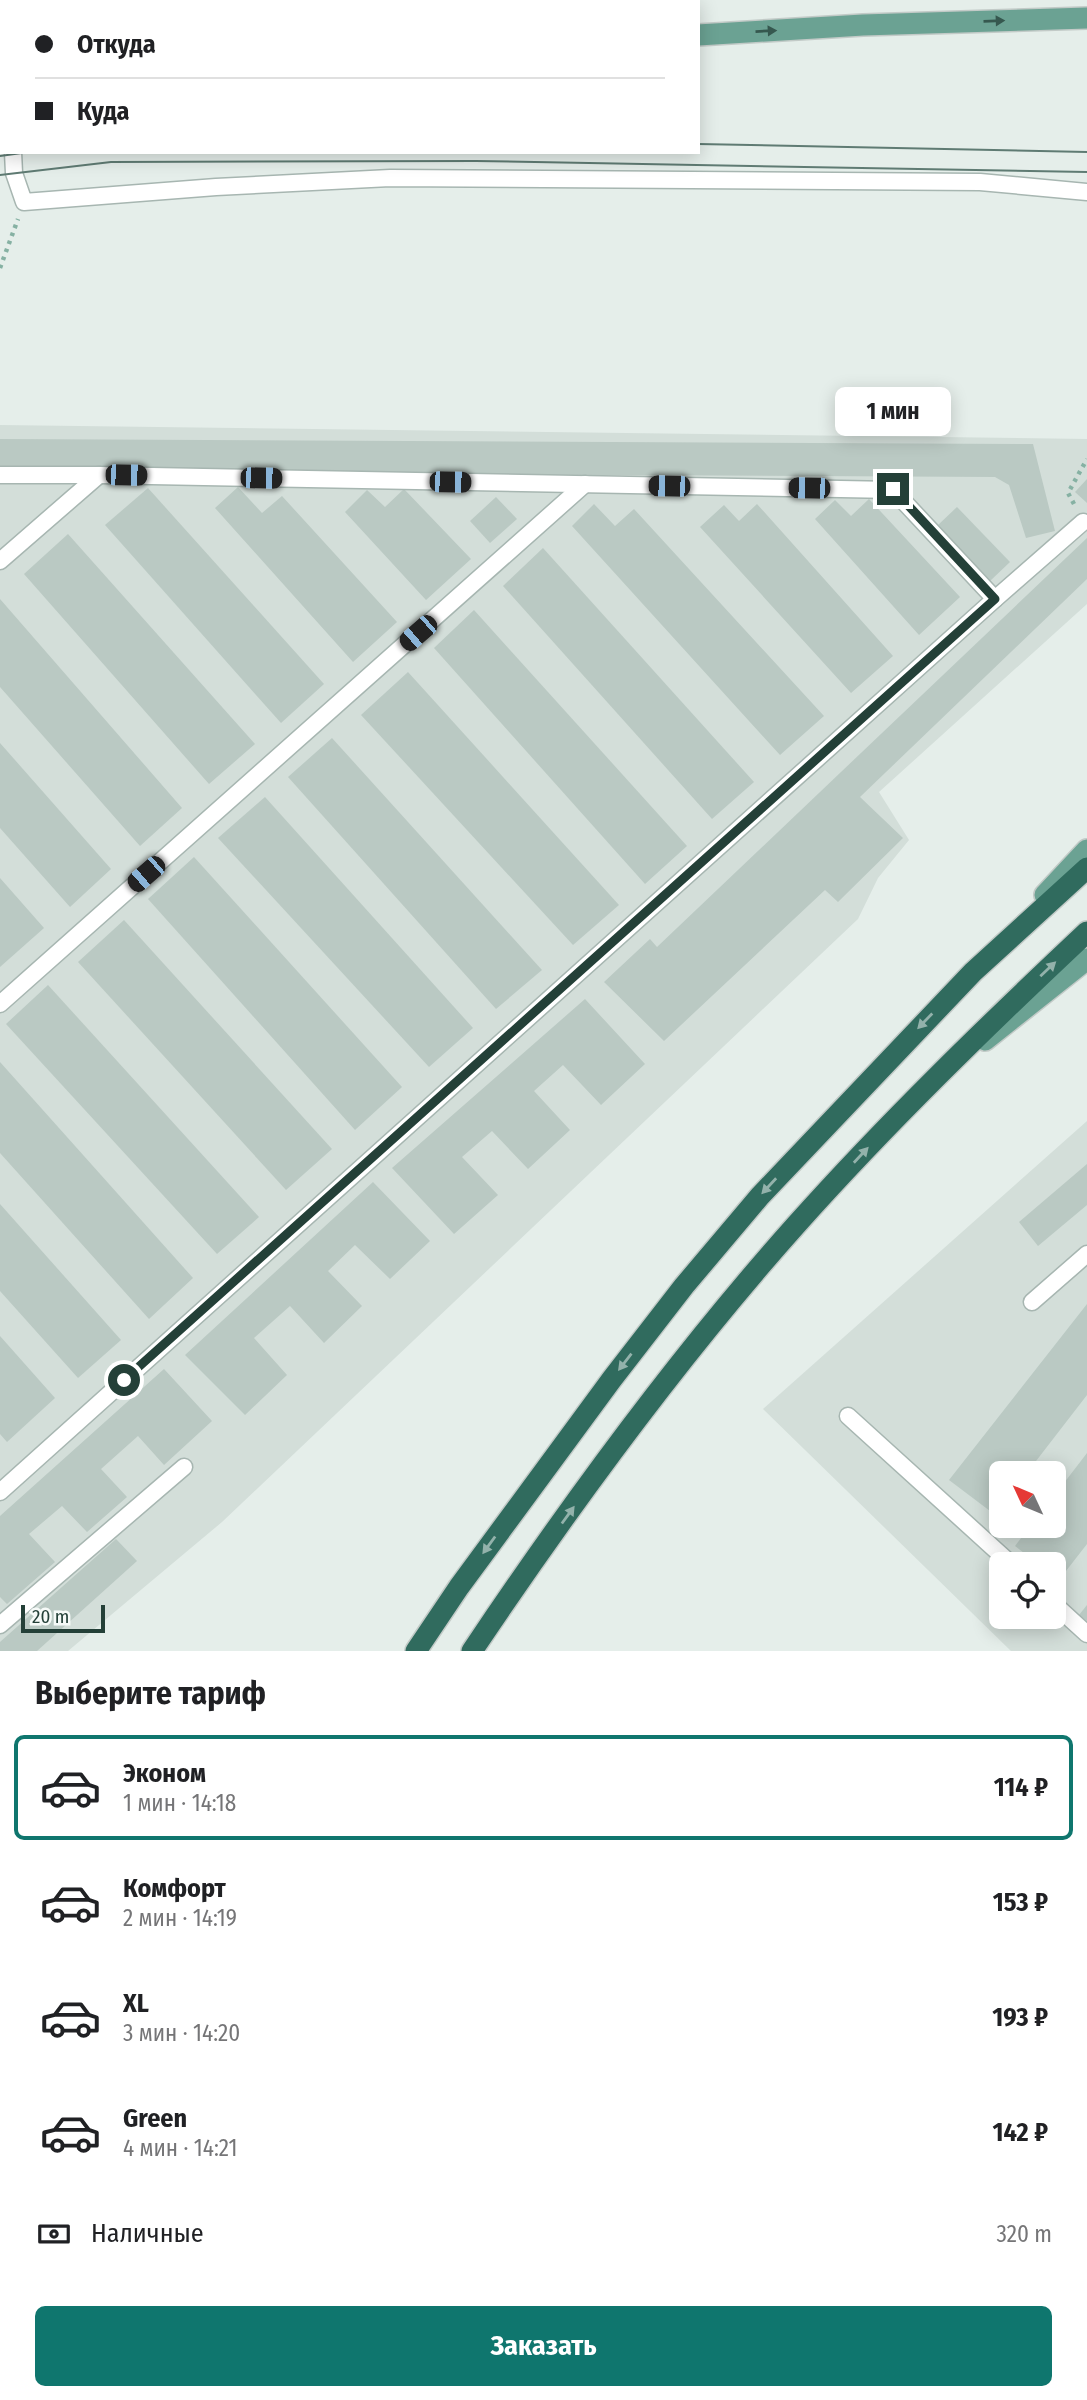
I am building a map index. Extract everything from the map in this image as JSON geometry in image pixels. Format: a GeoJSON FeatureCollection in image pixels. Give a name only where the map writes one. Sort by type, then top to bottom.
{"type":"FeatureCollection","features":[{"type":"Feature","properties":{"kind":"highway"},"geometry":{"type":"LineString","coordinates":[[416,1651],[540,1475],[684,1286],[769,1186],[973,972],[1087,868]]}},
{"type":"Feature","properties":{"kind":"highway"},"geometry":{"type":"LineString","coordinates":[[472,1651],[578,1501],[719,1316],[795,1226],[976,1036],[1087,932]]}},
{"type":"Feature","properties":{"kind":"main road"},"geometry":{"type":"LineString","coordinates":[[700,35],[863,25],[1087,18]]}},
{"type":"Feature","properties":{"kind":"main road"},"geometry":{"type":"LineString","coordinates":[[973,972],[1087,850]]}},
{"type":"Feature","properties":{"kind":"main road"},"geometry":{"type":"LineString","coordinates":[[929,1084],[1087,959]]}},
{"type":"Feature","properties":{"kind":"lane"},"geometry":{"type":"LineString","coordinates":[[13,154],[14,173],[24,202],[216,187],[390,178],[981,182],[1087,192]]}},
{"type":"Feature","properties":{"kind":"lane"},"geometry":{"type":"LineString","coordinates":[[0,475],[893,489],[995,599]]}},
{"type":"Feature","properties":{"kind":"lane"},"geometry":{"type":"LineString","coordinates":[[0,561],[99,475]]}},
{"type":"Feature","properties":{"kind":"lane"},"geometry":{"type":"LineString","coordinates":[[0,1004],[585,484]]}},
{"type":"Feature","properties":{"kind":"lane"},"geometry":{"type":"LineString","coordinates":[[0,1492],[1083,522]]}},
{"type":"Feature","properties":{"kind":"lane"},"geometry":{"type":"LineString","coordinates":[[1032,1302],[1085,1258]]}},
{"type":"Feature","properties":{"kind":"lane"},"geometry":{"type":"LineString","coordinates":[[848,1416],[998,1552]]}},
{"type":"Feature","properties":{"kind":"lane"},"geometry":{"type":"LineString","coordinates":[[0,1625],[184,1467]]}},
{"type":"Feature","properties":{"kind":"lane"},"geometry":{"type":"LineString","coordinates":[[1066,1615],[1087,1634]]}},
{"type":"Feature","properties":{"kind":"path"},"geometry":{"type":"LineString","coordinates":[[0,268],[24,202]]}},
{"type":"Feature","properties":{"kind":"path"},"geometry":{"type":"LineString","coordinates":[[1083,522],[1068,493],[1087,459]]}},
{"type":"Feature","properties":{"kind":"shaded area"},"geometry":{"type":"Polygon","coordinates":[[[0,425],[1087,439],[1087,604],[879,792],[909,840],[878,878],[858,919],[222,1522],[68,1651],[0,1651],[0,425]]]}},
{"type":"Feature","properties":{"kind":"shaded area"},"geometry":{"type":"Polygon","coordinates":[[[1087,1121],[1087,1651],[1011,1651],[763,1409],[1087,1121]]]}},
{"type":"Feature","properties":{"kind":"building"},"geometry":{"type":"Polygon","coordinates":[[[0,439],[1033,444],[1055,531],[1026,538],[1009,485],[995,477],[0,472],[0,439]]]}},
{"type":"Feature","properties":{"kind":"building"},"geometry":{"type":"Polygon","coordinates":[[[1087,479],[1087,503],[1075,492],[1087,479]]]}},
{"type":"Feature","properties":{"kind":"building"},"geometry":{"type":"Polygon","coordinates":[[[238,487],[262,513],[282,496],[397,622],[353,662],[215,508],[238,487]]]}},
{"type":"Feature","properties":{"kind":"building"},"geometry":{"type":"Polygon","coordinates":[[[148,488],[324,684],[281,723],[105,525],[148,488]]]}},
{"type":"Feature","properties":{"kind":"building"},"geometry":{"type":"Polygon","coordinates":[[[404,489],[471,559],[426,600],[345,512],[367,490],[385,507],[404,489]]]}},
{"type":"Feature","properties":{"kind":"building"},"geometry":{"type":"Polygon","coordinates":[[[496,497],[517,519],[490,543],[470,521],[496,497]]]}},
{"type":"Feature","properties":{"kind":"building"},"geometry":{"type":"Polygon","coordinates":[[[869,499],[960,597],[919,635],[815,519],[835,500],[851,516],[869,499]]]}},
{"type":"Feature","properties":{"kind":"building"},"geometry":{"type":"Polygon","coordinates":[[[594,504],[615,526],[634,509],[824,716],[780,755],[572,526],[594,504]]]}},
{"type":"Feature","properties":{"kind":"building"},"geometry":{"type":"Polygon","coordinates":[[[757,504],[893,656],[851,693],[700,527],[724,505],[739,521],[757,504]]]}},
{"type":"Feature","properties":{"kind":"building"},"geometry":{"type":"Polygon","coordinates":[[[957,507],[1010,562],[990,581],[937,526],[957,507]]]}},
{"type":"Feature","properties":{"kind":"building"},"geometry":{"type":"Polygon","coordinates":[[[68,534],[255,744],[209,784],[24,574],[68,534]]]}},
{"type":"Feature","properties":{"kind":"building"},"geometry":{"type":"Polygon","coordinates":[[[1087,538],[1087,579],[860,797],[903,838],[838,902],[825,890],[664,1041],[604,982],[650,939],[657,947],[1087,538]]]}},
{"type":"Feature","properties":{"kind":"building"},"geometry":{"type":"Polygon","coordinates":[[[543,548],[754,782],[712,819],[503,586],[543,548]]]}},
{"type":"Feature","properties":{"kind":"building"},"geometry":{"type":"Polygon","coordinates":[[[0,599],[182,808],[140,846],[0,687],[0,599]]]}},
{"type":"Feature","properties":{"kind":"building"},"geometry":{"type":"Polygon","coordinates":[[[474,610],[687,846],[645,884],[434,648],[474,610]]]}},
{"type":"Feature","properties":{"kind":"building"},"geometry":{"type":"Polygon","coordinates":[[[408,672],[619,905],[573,945],[361,715],[408,672]]]}},
{"type":"Feature","properties":{"kind":"building"},"geometry":{"type":"Polygon","coordinates":[[[332,738],[542,970],[496,1009],[288,777],[332,738]]]}},
{"type":"Feature","properties":{"kind":"building"},"geometry":{"type":"Polygon","coordinates":[[[0,743],[111,869],[70,907],[0,828],[0,743]]]}},
{"type":"Feature","properties":{"kind":"building"},"geometry":{"type":"Polygon","coordinates":[[[265,797],[473,1028],[429,1067],[218,838],[265,797]]]}},
{"type":"Feature","properties":{"kind":"building"},"geometry":{"type":"Polygon","coordinates":[[[194,857],[402,1087],[355,1130],[148,899],[194,857]]]}},
{"type":"Feature","properties":{"kind":"building"},"geometry":{"type":"Polygon","coordinates":[[[0,878],[44,928],[0,967],[0,878]]]}},
{"type":"Feature","properties":{"kind":"building"},"geometry":{"type":"Polygon","coordinates":[[[124,920],[332,1149],[286,1190],[78,962],[124,920]]]}},
{"type":"Feature","properties":{"kind":"building"},"geometry":{"type":"Polygon","coordinates":[[[48,985],[259,1217],[217,1254],[6,1024],[48,985]]]}},
{"type":"Feature","properties":{"kind":"building"},"geometry":{"type":"Polygon","coordinates":[[[585,999],[645,1064],[601,1105],[563,1065],[534,1091],[570,1130],[528,1169],[492,1131],[462,1157],[498,1195],[454,1234],[392,1168],[585,999]]]}},
{"type":"Feature","properties":{"kind":"building"},"geometry":{"type":"Polygon","coordinates":[[[0,1062],[193,1278],[149,1319],[0,1153],[0,1062]]]}},
{"type":"Feature","properties":{"kind":"building"},"geometry":{"type":"Polygon","coordinates":[[[1087,1164],[1087,1205],[1038,1246],[1019,1222],[1087,1164]]]}},
{"type":"Feature","properties":{"kind":"building"},"geometry":{"type":"Polygon","coordinates":[[[373,1182],[430,1241],[390,1279],[355,1245],[328,1271],[362,1306],[324,1343],[290,1306],[254,1338],[287,1375],[245,1415],[185,1355],[373,1182]]]}},
{"type":"Feature","properties":{"kind":"building"},"geometry":{"type":"Polygon","coordinates":[[[0,1204],[121,1340],[78,1378],[0,1291],[0,1204]]]}},
{"type":"Feature","properties":{"kind":"building"},"geometry":{"type":"Polygon","coordinates":[[[1087,1304],[1087,1395],[1036,1461],[989,1461],[989,1510],[949,1480],[1087,1304]]]}},
{"type":"Feature","properties":{"kind":"building"},"geometry":{"type":"Polygon","coordinates":[[[0,1336],[55,1398],[7,1442],[0,1434],[0,1336]]]}},
{"type":"Feature","properties":{"kind":"building"},"geometry":{"type":"Polygon","coordinates":[[[164,1369],[212,1421],[164,1465],[138,1436],[101,1469],[127,1497],[87,1532],[62,1506],[29,1534],[55,1562],[7,1604],[0,1597],[0,1516],[164,1369]]]}},
{"type":"Feature","properties":{"kind":"building"},"geometry":{"type":"Polygon","coordinates":[[[1087,1453],[1087,1544],[1066,1571],[1066,1552],[1023,1552],[1015,1546],[1021,1538],[1066,1538],[1066,1480],[1087,1453]]]}},
{"type":"Feature","properties":{"kind":"building"},"geometry":{"type":"Polygon","coordinates":[[[116,1539],[137,1561],[37,1651],[0,1651],[0,1642],[116,1539]]]}},
{"type":"Feature","properties":{"kind":"building"},"geometry":{"type":"Polygon","coordinates":[[[1087,1605],[1087,1621],[1079,1615],[1087,1605]]]}},
{"type":"Feature","properties":{"kind":"tram line"},"geometry":{"type":"LineString","coordinates":[[700,144],[1087,152]]}},
{"type":"Feature","properties":{"kind":"tram line"},"geometry":{"type":"LineString","coordinates":[[0,156],[14,154]]}},
{"type":"Feature","properties":{"kind":"tram line"},"geometry":{"type":"LineString","coordinates":[[0,175],[111,162],[476,161],[1087,172]]}},
{"type":"Feature","properties":{"kind":"route"},"geometry":{"type":"LineString","coordinates":[[124,1380],[995,599],[893,489]]}}]}
